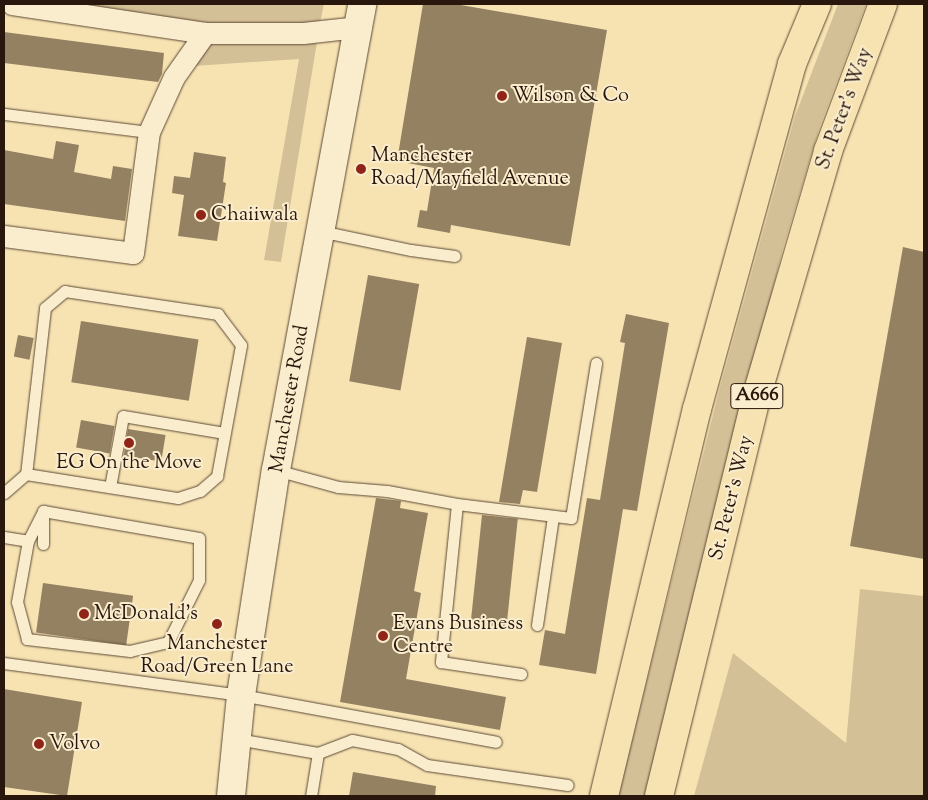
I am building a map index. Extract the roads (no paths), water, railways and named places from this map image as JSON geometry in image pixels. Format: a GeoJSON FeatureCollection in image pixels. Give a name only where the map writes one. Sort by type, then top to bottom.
{"type":"FeatureCollection","features":[{"type":"Feature","properties":{"kind":"highway"},"geometry":{"type":"LineString","coordinates":[[792,64],[808,4]]}},
{"type":"Feature","properties":{"kind":"highway","name":"A666"},"geometry":{"type":"LineString","coordinates":[[604,796],[697,409],[792,64],[817,4]]}},
{"type":"Feature","properties":{"kind":"highway","name":"St. Peter's Way"},"geometry":{"type":"LineString","coordinates":[[659,796],[756,398],[828,151],[883,4]]}},
{"type":"Feature","properties":{"kind":"main road","name":"Manchester Road"},"geometry":{"type":"LineString","coordinates":[[231,796],[241,695],[276,470],[359,15]]}},
{"type":"Feature","properties":{"kind":"street"},"geometry":{"type":"LineString","coordinates":[[12,4],[205,33],[303,32],[359,15]]}},
{"type":"Feature","properties":{"kind":"street"},"geometry":{"type":"LineString","coordinates":[[4,236],[133,253],[149,132],[174,77],[205,33]]}},
{"type":"Feature","properties":{"kind":"lane"},"geometry":{"type":"LineString","coordinates":[[4,114],[149,132]]}},
{"type":"Feature","properties":{"kind":"lane"},"geometry":{"type":"LineString","coordinates":[[320,231],[411,250],[455,256]]}},
{"type":"Feature","properties":{"kind":"lane"},"geometry":{"type":"LineString","coordinates":[[4,494],[26,474],[45,308],[65,291],[218,314],[241,345],[217,476],[209,485],[190,496],[178,498],[26,474]]}},
{"type":"Feature","properties":{"kind":"lane"},"geometry":{"type":"LineString","coordinates":[[276,470],[338,487],[387,491],[457,504],[572,518],[596,363]]}},
{"type":"Feature","properties":{"kind":"lane"},"geometry":{"type":"LineString","coordinates":[[110,487],[123,416],[225,432]]}},
{"type":"Feature","properties":{"kind":"lane"},"geometry":{"type":"LineString","coordinates":[[457,504],[441,662],[521,674]]}},
{"type":"Feature","properties":{"kind":"lane"},"geometry":{"type":"LineString","coordinates":[[43,511],[199,538],[199,580],[168,642],[130,651],[27,639],[17,602],[28,542],[43,511]]}},
{"type":"Feature","properties":{"kind":"lane"},"geometry":{"type":"LineString","coordinates":[[43,511],[43,544]]}},
{"type":"Feature","properties":{"kind":"lane"},"geometry":{"type":"LineString","coordinates":[[537,625],[553,516]]}},
{"type":"Feature","properties":{"kind":"lane"},"geometry":{"type":"LineString","coordinates":[[4,537],[28,542]]}},
{"type":"Feature","properties":{"kind":"lane"},"geometry":{"type":"LineString","coordinates":[[4,663],[241,695],[496,742]]}},
{"type":"Feature","properties":{"kind":"lane"},"geometry":{"type":"LineString","coordinates":[[237,739],[318,753],[352,740],[398,749],[427,765],[568,785]]}},
{"type":"Feature","properties":{"kind":"lane"},"geometry":{"type":"LineString","coordinates":[[311,796],[318,753]]}},
{"type":"Feature","properties":{"kind":"place","name":"Wilson & Co"},"geometry":{"type":"Point","coordinates":[502,96]}},
{"type":"Feature","properties":{"kind":"place","name":"Manchester Road/Mayfield Avenue"},"geometry":{"type":"Point","coordinates":[361,169]}},
{"type":"Feature","properties":{"kind":"place","name":"Chaiiwala"},"geometry":{"type":"Point","coordinates":[201,215]}},
{"type":"Feature","properties":{"kind":"place","name":"EG On the Move"},"geometry":{"type":"Point","coordinates":[129,443]}},
{"type":"Feature","properties":{"kind":"place","name":"McDonald's"},"geometry":{"type":"Point","coordinates":[84,614]}},
{"type":"Feature","properties":{"kind":"place","name":"Manchester Road/Green Lane"},"geometry":{"type":"Point","coordinates":[217,624]}},
{"type":"Feature","properties":{"kind":"place","name":"Evans Business Centre"},"geometry":{"type":"Point","coordinates":[383,636]}},
{"type":"Feature","properties":{"kind":"place","name":"Volvo"},"geometry":{"type":"Point","coordinates":[39,744]}}]}
